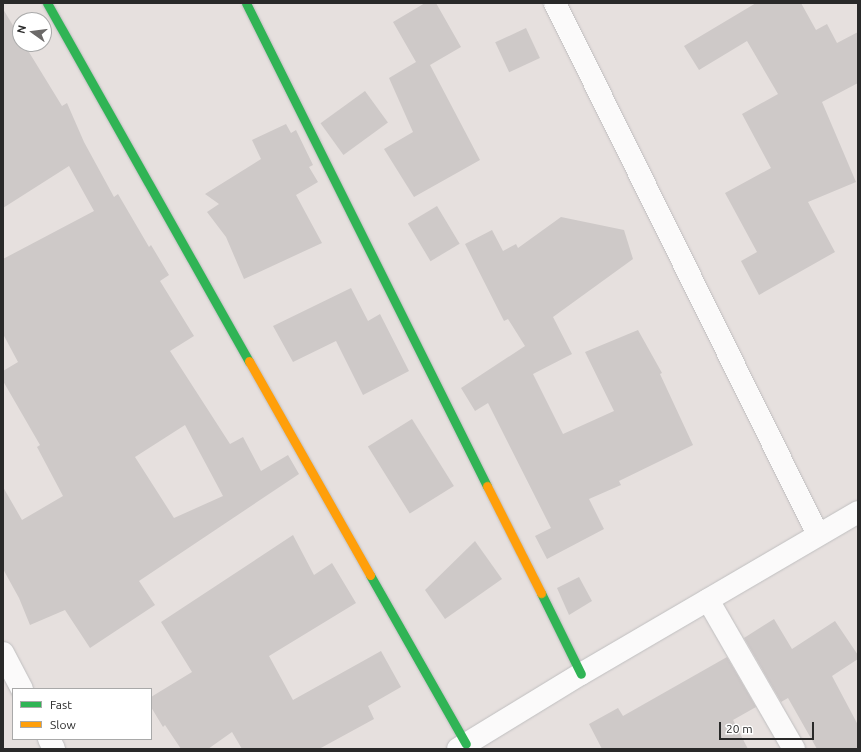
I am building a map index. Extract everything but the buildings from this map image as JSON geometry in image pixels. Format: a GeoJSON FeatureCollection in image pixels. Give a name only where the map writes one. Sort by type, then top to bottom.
{"type":"FeatureCollection","features":[{"type":"Feature","properties":{"kind":"street"},"geometry":{"type":"LineString","coordinates":[[47,3],[462,747],[581,674],[858,512]]}},
{"type":"Feature","properties":{"kind":"street"},"geometry":{"type":"LineString","coordinates":[[246,3],[581,674]]}},
{"type":"Feature","properties":{"kind":"street"},"geometry":{"type":"LineString","coordinates":[[555,3],[818,535]]}},
{"type":"Feature","properties":{"kind":"street"},"geometry":{"type":"LineString","coordinates":[[708,600],[794,749]]}},
{"type":"Feature","properties":{"kind":"street"},"geometry":{"type":"LineString","coordinates":[[3,653],[21,688]]}},
{"type":"Feature","properties":{"kind":"street"},"geometry":{"type":"LineString","coordinates":[[50,740],[54,749]]}},
{"type":"Feature","properties":{"kind":"traffic: fast"},"geometry":{"type":"LineString","coordinates":[[47,3],[249,361]]}},
{"type":"Feature","properties":{"kind":"traffic: fast"},"geometry":{"type":"LineString","coordinates":[[246,3],[487,486]]}},
{"type":"Feature","properties":{"kind":"traffic: fast"},"geometry":{"type":"LineString","coordinates":[[370,575],[466,744]]}},
{"type":"Feature","properties":{"kind":"traffic: fast"},"geometry":{"type":"LineString","coordinates":[[541,593],[581,674]]}},
{"type":"Feature","properties":{"kind":"traffic: slow"},"geometry":{"type":"LineString","coordinates":[[249,361],[370,575]]}},
{"type":"Feature","properties":{"kind":"traffic: slow"},"geometry":{"type":"LineString","coordinates":[[487,486],[541,593]]}}]}
